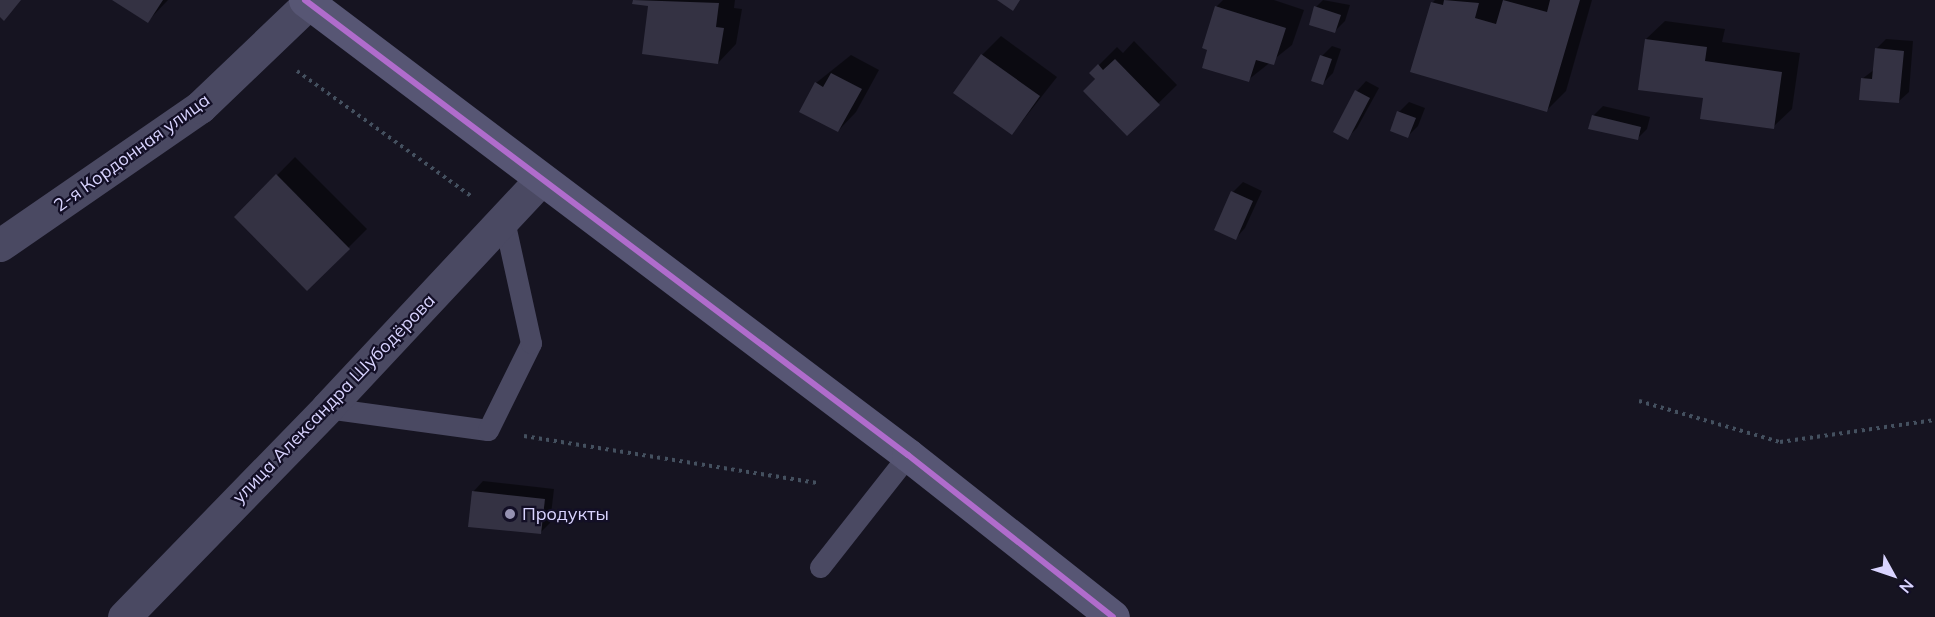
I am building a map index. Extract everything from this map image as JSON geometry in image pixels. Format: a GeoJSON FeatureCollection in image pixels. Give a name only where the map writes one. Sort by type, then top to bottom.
{"type":"FeatureCollection","features":[{"type":"Feature","properties":{"kind":"main road"},"geometry":{"type":"LineString","coordinates":[[307,1],[908,455],[1113,617]]}},
{"type":"Feature","properties":{"kind":"street","name":"2-я Кордонная улица"},"geometry":{"type":"LineString","coordinates":[[0,245],[200,107],[307,1]]}},
{"type":"Feature","properties":{"kind":"street","name":"улица Александра Шубодёрова"},"geometry":{"type":"LineString","coordinates":[[124,617],[327,408],[541,179]]}},
{"type":"Feature","properties":{"kind":"lane"},"geometry":{"type":"LineString","coordinates":[[327,408],[488,430],[531,343],[504,220]]}},
{"type":"Feature","properties":{"kind":"lane"},"geometry":{"type":"LineString","coordinates":[[820,567],[908,455]]}},
{"type":"Feature","properties":{"kind":"path"},"geometry":{"type":"LineString","coordinates":[[263,46],[504,220]]}},
{"type":"Feature","properties":{"kind":"path"},"geometry":{"type":"LineString","coordinates":[[1639,401],[1780,442],[1935,420]]}},
{"type":"Feature","properties":{"kind":"path"},"geometry":{"type":"LineString","coordinates":[[488,430],[817,483]]}},
{"type":"Feature","properties":{"kind":"building"},"geometry":{"type":"Polygon","coordinates":[[[0,0],[21,0],[4,21],[0,17],[0,0]]]}},
{"type":"Feature","properties":{"kind":"building"},"geometry":{"type":"Polygon","coordinates":[[[112,0],[163,0],[148,23],[112,0]]]}},
{"type":"Feature","properties":{"kind":"building"},"geometry":{"type":"Polygon","coordinates":[[[633,0],[719,3],[716,27],[724,28],[718,64],[642,54],[648,6],[632,4],[633,0]]]}},
{"type":"Feature","properties":{"kind":"building"},"geometry":{"type":"Polygon","coordinates":[[[997,0],[1020,0],[1013,11],[997,0]]]}},
{"type":"Feature","properties":{"kind":"building"},"geometry":{"type":"Polygon","coordinates":[[[1444,0],[1479,3],[1475,18],[1496,24],[1503,0],[1547,12],[1550,0],[1580,0],[1547,112],[1410,72],[1431,2],[1443,5],[1444,0]]]}},
{"type":"Feature","properties":{"kind":"building"},"geometry":{"type":"Polygon","coordinates":[[[1215,6],[1286,28],[1274,65],[1256,60],[1249,82],[1202,68],[1207,50],[1202,48],[1215,6]]]}},
{"type":"Feature","properties":{"kind":"building"},"geometry":{"type":"Polygon","coordinates":[[[1314,6],[1341,15],[1335,33],[1309,25],[1314,6]]]}},
{"type":"Feature","properties":{"kind":"building"},"geometry":{"type":"Polygon","coordinates":[[[1645,39],[1707,47],[1705,61],[1782,72],[1774,129],[1700,119],[1703,98],[1638,90],[1645,39]]]}},
{"type":"Feature","properties":{"kind":"building"},"geometry":{"type":"Polygon","coordinates":[[[1875,48],[1904,51],[1899,103],[1859,100],[1861,78],[1872,79],[1875,48]]]}},
{"type":"Feature","properties":{"kind":"building"},"geometry":{"type":"Polygon","coordinates":[[[981,54],[1040,96],[1012,135],[953,93],[981,54]]]}},
{"type":"Feature","properties":{"kind":"building"},"geometry":{"type":"Polygon","coordinates":[[[1320,55],[1332,59],[1323,85],[1311,81],[1320,55]]]}},
{"type":"Feature","properties":{"kind":"building"},"geometry":{"type":"Polygon","coordinates":[[[1115,59],[1160,105],[1127,136],[1083,91],[1095,79],[1089,73],[1098,64],[1103,70],[1115,59]]]}},
{"type":"Feature","properties":{"kind":"building"},"geometry":{"type":"Polygon","coordinates":[[[831,73],[862,89],[838,132],[799,112],[815,82],[823,87],[831,73]]]}},
{"type":"Feature","properties":{"kind":"building"},"geometry":{"type":"Polygon","coordinates":[[[1355,90],[1370,98],[1348,140],[1333,132],[1355,90]]]}},
{"type":"Feature","properties":{"kind":"building"},"geometry":{"type":"Polygon","coordinates":[[[1397,111],[1416,118],[1408,138],[1390,131],[1397,111]]]}},
{"type":"Feature","properties":{"kind":"building"},"geometry":{"type":"Polygon","coordinates":[[[1592,115],[1641,127],[1638,140],[1588,129],[1592,115]]]}},
{"type":"Feature","properties":{"kind":"building"},"geometry":{"type":"Polygon","coordinates":[[[276,174],[350,249],[307,291],[234,217],[276,174]]]}},
{"type":"Feature","properties":{"kind":"building"},"geometry":{"type":"Polygon","coordinates":[[[1231,191],[1253,201],[1236,240],[1214,230],[1231,191]]]}},
{"type":"Feature","properties":{"kind":"building"},"geometry":{"type":"Polygon","coordinates":[[[472,491],[545,499],[541,534],[468,527],[472,491]]]}},
{"type":"Feature","properties":{"kind":"transit line"},"geometry":{"type":"LineString","coordinates":[[305,0],[908,455],[1113,617]]}},
{"type":"Feature","properties":{"kind":"place","name":"Пpoдукты"},"geometry":{"type":"Point","coordinates":[510,514]}}]}
